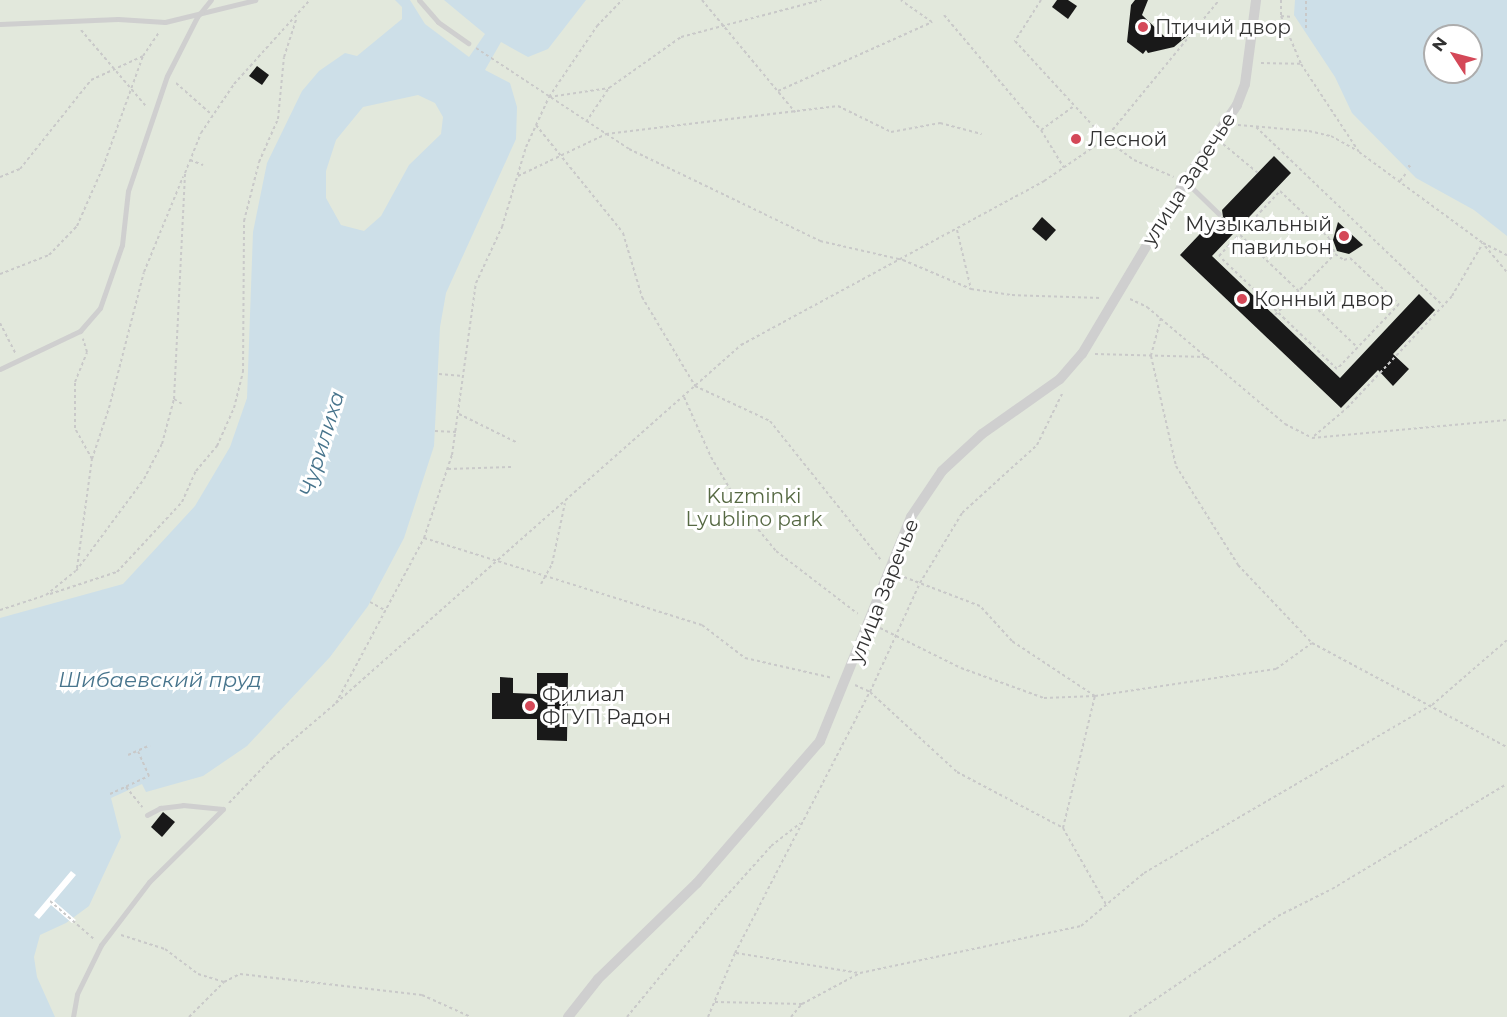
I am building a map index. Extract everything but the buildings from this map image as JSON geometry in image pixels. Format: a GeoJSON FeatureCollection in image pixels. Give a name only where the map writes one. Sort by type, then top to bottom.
{"type":"FeatureCollection","features":[{"type":"Feature","properties":{"kind":"street","name":"улица Заречье"},"geometry":{"type":"LineString","coordinates":[[568,1017],[598,979],[697,883],[820,741],[848,681],[911,517],[942,471],[982,434],[1060,379],[1082,354],[1113,298],[1185,181],[1225,124],[1245,84],[1256,0]]}},
{"type":"Feature","properties":{"kind":"lane"},"geometry":{"type":"LineString","coordinates":[[0,369],[80,331],[100,308],[122,245],[128,191],[167,75],[197,17],[211,0]]}},
{"type":"Feature","properties":{"kind":"lane"},"geometry":{"type":"LineString","coordinates":[[0,24],[118,19],[165,22],[197,17],[255,0]]}},
{"type":"Feature","properties":{"kind":"lane"},"geometry":{"type":"LineString","coordinates":[[419,0],[438,22],[468,43]]}},
{"type":"Feature","properties":{"kind":"lane"},"geometry":{"type":"LineString","coordinates":[[1185,181],[1219,214]]}},
{"type":"Feature","properties":{"kind":"lane"},"geometry":{"type":"LineString","coordinates":[[147,814],[160,808],[183,805],[223,809]]}},
{"type":"Feature","properties":{"kind":"lane"},"geometry":{"type":"LineString","coordinates":[[73,1017],[77,994],[111,932],[149,882],[223,809]]}},
{"type":"Feature","properties":{"kind":"path"},"geometry":{"type":"LineString","coordinates":[[76,571],[92,459],[109,408],[144,272],[184,173],[213,115],[234,84],[310,0]]}},
{"type":"Feature","properties":{"kind":"path"},"geometry":{"type":"LineString","coordinates":[[336,703],[424,538],[448,469],[459,413],[476,283],[502,227],[536,125],[549,97],[597,26],[622,0]]}},
{"type":"Feature","properties":{"kind":"path"},"geometry":{"type":"LineString","coordinates":[[702,0],[795,112]]}},
{"type":"Feature","properties":{"kind":"path"},"geometry":{"type":"LineString","coordinates":[[586,122],[609,88],[681,37],[821,0]]}},
{"type":"Feature","properties":{"kind":"path"},"geometry":{"type":"LineString","coordinates":[[777,91],[932,22],[900,0]]}},
{"type":"Feature","properties":{"kind":"path"},"geometry":{"type":"LineString","coordinates":[[1041,0],[1015,41],[1106,139],[1134,160],[1185,181]]}},
{"type":"Feature","properties":{"kind":"path"},"geometry":{"type":"LineString","coordinates":[[223,809],[273,757],[565,503],[741,345],[957,230],[1064,168],[1106,139],[1219,0]]}},
{"type":"Feature","properties":{"kind":"path"},"geometry":{"type":"LineString","coordinates":[[1281,0],[1281,16],[1301,64],[1359,152]]}},
{"type":"Feature","properties":{"kind":"path"},"geometry":{"type":"LineString","coordinates":[[1306,0],[1306,28]]}},
{"type":"Feature","properties":{"kind":"path"},"geometry":{"type":"LineString","coordinates":[[0,610],[117,572],[182,501],[196,471],[217,446],[234,408],[243,372],[244,221],[259,162],[278,119],[284,57],[298,14]]}},
{"type":"Feature","properties":{"kind":"path"},"geometry":{"type":"LineString","coordinates":[[944,15],[1041,130],[1064,168]]}},
{"type":"Feature","properties":{"kind":"path"},"geometry":{"type":"LineString","coordinates":[[1281,16],[1293,17]]}},
{"type":"Feature","properties":{"kind":"path"},"geometry":{"type":"LineString","coordinates":[[74,22],[153,115]]}},
{"type":"Feature","properties":{"kind":"path"},"geometry":{"type":"LineString","coordinates":[[0,274],[49,255],[76,226],[133,91],[143,56],[165,22]]}},
{"type":"Feature","properties":{"kind":"path"},"geometry":{"type":"LineString","coordinates":[[475,47],[586,122],[647,158],[714,187],[820,241],[903,260],[971,288],[1012,295],[1128,297],[1161,318],[1285,424],[1312,438],[1507,420]]}},
{"type":"Feature","properties":{"kind":"path"},"geometry":{"type":"LineString","coordinates":[[0,177],[20,169],[91,80],[143,56]]}},
{"type":"Feature","properties":{"kind":"path"},"geometry":{"type":"LineString","coordinates":[[1249,62],[1301,64]]}},
{"type":"Feature","properties":{"kind":"path"},"geometry":{"type":"LineString","coordinates":[[167,75],[213,115]]}},
{"type":"Feature","properties":{"kind":"path"},"geometry":{"type":"LineString","coordinates":[[549,97],[609,88]]}},
{"type":"Feature","properties":{"kind":"path"},"geometry":{"type":"LineString","coordinates":[[518,176],[606,134],[838,106],[891,132],[940,123],[982,134]]}},
{"type":"Feature","properties":{"kind":"path"},"geometry":{"type":"LineString","coordinates":[[1041,130],[1074,106]]}},
{"type":"Feature","properties":{"kind":"path"},"geometry":{"type":"LineString","coordinates":[[1225,124],[1309,130],[1331,136],[1359,152],[1483,243],[1507,255]]}},
{"type":"Feature","properties":{"kind":"path"},"geometry":{"type":"LineString","coordinates":[[536,125],[623,232],[642,297],[695,386],[770,421],[890,572],[980,606],[1012,641],[1095,696]]}},
{"type":"Feature","properties":{"kind":"path"},"geometry":{"type":"LineString","coordinates":[[1256,126],[1443,306]]}},
{"type":"Feature","properties":{"kind":"path"},"geometry":{"type":"LineString","coordinates":[[1216,138],[1258,173]]}},
{"type":"Feature","properties":{"kind":"path"},"geometry":{"type":"LineString","coordinates":[[190,160],[203,165]]}},
{"type":"Feature","properties":{"kind":"path"},"geometry":{"type":"LineString","coordinates":[[1408,165],[1412,168]]}},
{"type":"Feature","properties":{"kind":"path"},"geometry":{"type":"LineString","coordinates":[[1400,181],[1407,172]]}},
{"type":"Feature","properties":{"kind":"path"},"geometry":{"type":"LineString","coordinates":[[46,595],[76,571],[144,479],[162,444],[174,399],[184,173]]}},
{"type":"Feature","properties":{"kind":"path"},"geometry":{"type":"LineString","coordinates":[[1275,190],[1279,193],[1329,238],[1335,254],[1344,260],[1350,258],[1399,304],[1338,369],[1277,314],[1219,256],[1279,193]]}},
{"type":"Feature","properties":{"kind":"path"},"geometry":{"type":"LineString","coordinates":[[957,230],[971,288]]}},
{"type":"Feature","properties":{"kind":"path"},"geometry":{"type":"LineString","coordinates":[[1236,231],[1358,348]]}},
{"type":"Feature","properties":{"kind":"path"},"geometry":{"type":"LineString","coordinates":[[1312,438],[1347,408],[1443,306],[1483,243]]}},
{"type":"Feature","properties":{"kind":"path"},"geometry":{"type":"LineString","coordinates":[[1483,243],[1507,272]]}},
{"type":"Feature","properties":{"kind":"path"},"geometry":{"type":"LineString","coordinates":[[1277,314],[1335,254]]}},
{"type":"Feature","properties":{"kind":"path"},"geometry":{"type":"LineString","coordinates":[[1161,318],[1150,356],[1176,466],[1238,565],[1312,643],[1507,747]]}},
{"type":"Feature","properties":{"kind":"path"},"geometry":{"type":"LineString","coordinates":[[0,323],[19,359]]}},
{"type":"Feature","properties":{"kind":"path"},"geometry":{"type":"LineString","coordinates":[[80,331],[87,352],[75,382],[75,428],[92,459]]}},
{"type":"Feature","properties":{"kind":"path"},"geometry":{"type":"LineString","coordinates":[[1082,354],[1206,357]]}},
{"type":"Feature","properties":{"kind":"path"},"geometry":{"type":"LineString","coordinates":[[439,374],[463,376]]}},
{"type":"Feature","properties":{"kind":"path"},"geometry":{"type":"LineString","coordinates":[[708,1017],[735,953],[870,692],[894,635],[921,583],[962,513],[1036,445],[1067,384]]}},
{"type":"Feature","properties":{"kind":"path"},"geometry":{"type":"LineString","coordinates":[[684,397],[711,457],[750,519],[776,551],[870,623],[961,668],[1044,698],[1095,696],[1276,669],[1312,643]]}},
{"type":"Feature","properties":{"kind":"path"},"geometry":{"type":"LineString","coordinates":[[174,399],[182,404]]}},
{"type":"Feature","properties":{"kind":"path"},"geometry":{"type":"LineString","coordinates":[[459,413],[518,444]]}},
{"type":"Feature","properties":{"kind":"path"},"geometry":{"type":"LineString","coordinates":[[435,431],[456,432]]}},
{"type":"Feature","properties":{"kind":"path"},"geometry":{"type":"LineString","coordinates":[[448,469],[511,467]]}},
{"type":"Feature","properties":{"kind":"path"},"geometry":{"type":"LineString","coordinates":[[541,584],[552,564],[565,503]]}},
{"type":"Feature","properties":{"kind":"path"},"geometry":{"type":"LineString","coordinates":[[424,538],[702,625],[745,658],[848,681],[870,692],[957,772],[1063,828],[1107,906]]}},
{"type":"Feature","properties":{"kind":"path"},"geometry":{"type":"LineString","coordinates":[[370,602],[386,611]]}},
{"type":"Feature","properties":{"kind":"path"},"geometry":{"type":"LineString","coordinates":[[791,1017],[802,1004],[860,973],[1081,926],[1144,873],[1432,705],[1507,640]]}},
{"type":"Feature","properties":{"kind":"path"},"geometry":{"type":"LineString","coordinates":[[1063,828],[1095,696]]}},
{"type":"Feature","properties":{"kind":"path"},"geometry":{"type":"LineString","coordinates":[[128,755],[150,745]]}},
{"type":"Feature","properties":{"kind":"path"},"geometry":{"type":"LineString","coordinates":[[110,794],[149,776],[138,751]]}},
{"type":"Feature","properties":{"kind":"path"},"geometry":{"type":"LineString","coordinates":[[1129,1017],[1278,916],[1332,889],[1507,784]]}},
{"type":"Feature","properties":{"kind":"path"},"geometry":{"type":"LineString","coordinates":[[126,787],[147,814]]}},
{"type":"Feature","properties":{"kind":"path"},"geometry":{"type":"LineString","coordinates":[[627,1017],[771,846],[803,821]]}},
{"type":"Feature","properties":{"kind":"path"},"geometry":{"type":"LineString","coordinates":[[50,901],[96,942]]}},
{"type":"Feature","properties":{"kind":"path"},"geometry":{"type":"LineString","coordinates":[[111,932],[165,949],[198,974],[224,981]]}},
{"type":"Feature","properties":{"kind":"path"},"geometry":{"type":"LineString","coordinates":[[735,953],[860,973]]}},
{"type":"Feature","properties":{"kind":"path"},"geometry":{"type":"LineString","coordinates":[[189,1017],[224,981],[240,974],[423,995],[471,1017]]}},
{"type":"Feature","properties":{"kind":"path"},"geometry":{"type":"LineString","coordinates":[[714,1002],[802,1004]]}},
{"type":"Feature","properties":{"kind":"green space","name":"Kuzminki Lyublino park"},"geometry":{"type":"Polygon","coordinates":[[[0,0],[1507,0],[1507,1017],[0,1017],[0,0]]]}},
{"type":"Feature","properties":{"kind":"water","name":"Шибаевский пруд"},"geometry":{"type":"Polygon","coordinates":[[[395,0],[410,0],[425,24],[469,57],[485,34],[444,0],[586,0],[548,49],[528,57],[501,42],[485,70],[510,83],[517,107],[516,139],[446,293],[440,327],[434,446],[404,538],[368,606],[330,657],[247,746],[203,776],[146,792],[142,784],[111,798],[121,837],[89,906],[66,923],[40,935],[34,957],[37,977],[55,1017],[0,1017],[0,618],[123,584],[195,506],[230,447],[247,398],[253,232],[267,163],[302,91],[319,71],[345,53],[357,56],[402,19],[402,7],[395,0]],[[418,95],[363,107],[336,140],[326,171],[326,198],[341,225],[364,231],[381,216],[409,165],[441,134],[443,117],[435,103],[418,95]]]}},
{"type":"Feature","properties":{"kind":"water"},"geometry":{"type":"Polygon","coordinates":[[[1295,0],[1507,0],[1507,236],[1474,210],[1416,178],[1352,113],[1335,77],[1294,15],[1295,0]]]}},
{"type":"Feature","properties":{"kind":"pier"},"geometry":{"type":"Polygon","coordinates":[[[71,871],[76,875],[54,901],[76,920],[72,923],[51,905],[39,919],[34,915],[71,871]]]}},
{"type":"Feature","properties":{"kind":"place","name":"Птичий двор"},"geometry":{"type":"Point","coordinates":[1143,27]}},
{"type":"Feature","properties":{"kind":"place","name":"Лесной"},"geometry":{"type":"Point","coordinates":[1076,139]}},
{"type":"Feature","properties":{"kind":"place","name":"Музыкальный павильон"},"geometry":{"type":"Point","coordinates":[1344,236]}},
{"type":"Feature","properties":{"kind":"place","name":"Конный двор"},"geometry":{"type":"Point","coordinates":[1242,299]}},
{"type":"Feature","properties":{"kind":"place","name":"Филиал ФГУП Радон"},"geometry":{"type":"Point","coordinates":[530,706]}},
{"type":"Feature","properties":{"kind":"water label","name":"Чурилиха"},"geometry":{"type":"Point","coordinates":[322,444]}}]}
